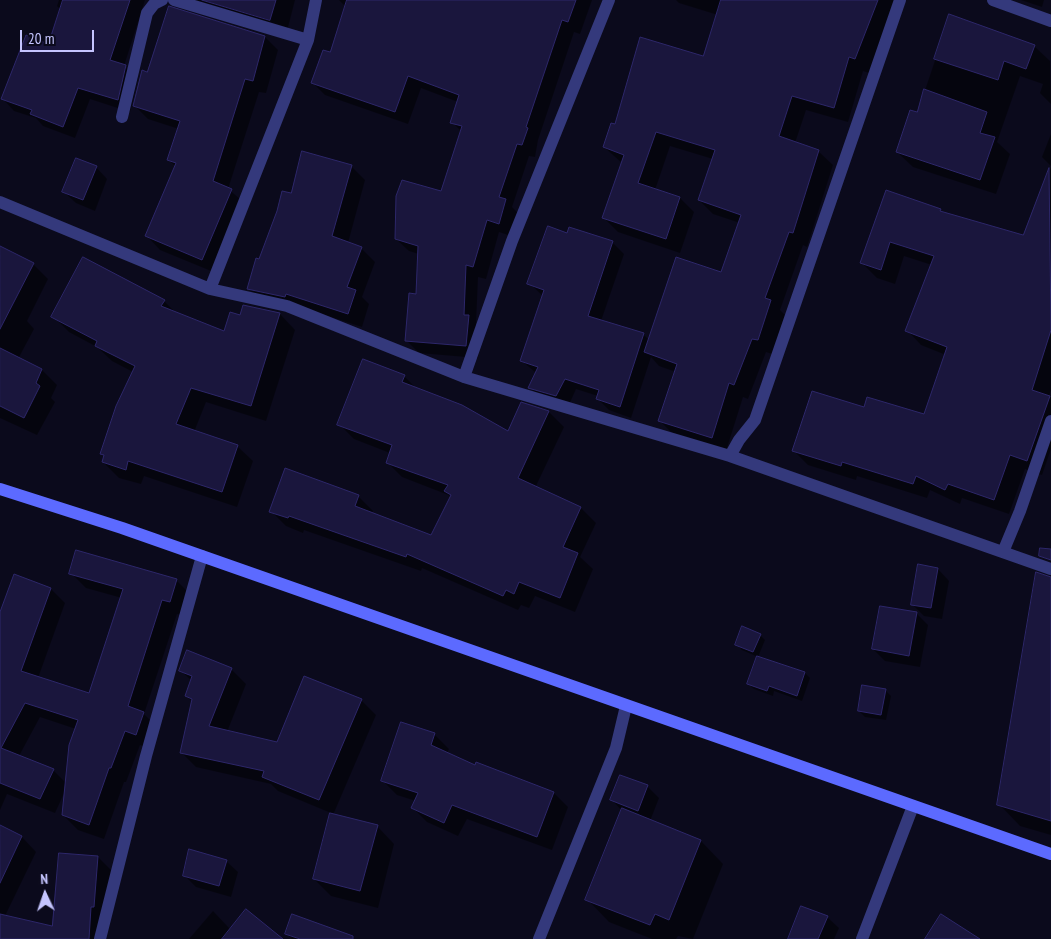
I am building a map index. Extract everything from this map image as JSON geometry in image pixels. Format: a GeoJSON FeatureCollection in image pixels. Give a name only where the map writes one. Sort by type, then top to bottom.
{"type":"FeatureCollection","features":[{"type":"Feature","properties":{"kind":"street"},"geometry":{"type":"LineString","coordinates":[[122,117],[147,13],[154,4],[162,0]]}},
{"type":"Feature","properties":{"kind":"street"},"geometry":{"type":"LineString","coordinates":[[174,0],[308,40]]}},
{"type":"Feature","properties":{"kind":"street"},"geometry":{"type":"LineString","coordinates":[[210,288],[308,40],[316,0]]}},
{"type":"Feature","properties":{"kind":"street"},"geometry":{"type":"LineString","coordinates":[[464,377],[512,241],[609,0]]}},
{"type":"Feature","properties":{"kind":"street"},"geometry":{"type":"LineString","coordinates":[[730,456],[739,440],[755,420],[900,0]]}},
{"type":"Feature","properties":{"kind":"street"},"geometry":{"type":"LineString","coordinates":[[993,0],[1051,21]]}},
{"type":"Feature","properties":{"kind":"street"},"geometry":{"type":"LineString","coordinates":[[0,202],[210,288],[287,306],[464,377],[730,456],[1051,569]]}},
{"type":"Feature","properties":{"kind":"street"},"geometry":{"type":"LineString","coordinates":[[1003,552],[1020,512],[1051,421]]}},
{"type":"Feature","properties":{"kind":"street"},"geometry":{"type":"LineString","coordinates":[[0,488],[202,556],[1051,854]]}},
{"type":"Feature","properties":{"kind":"street"},"geometry":{"type":"LineString","coordinates":[[100,939],[146,756],[202,556]]}},
{"type":"Feature","properties":{"kind":"street"},"geometry":{"type":"LineString","coordinates":[[539,939],[616,748],[626,706]]}},
{"type":"Feature","properties":{"kind":"street"},"geometry":{"type":"LineString","coordinates":[[862,939],[913,806]]}},
{"type":"Feature","properties":{"kind":"building"},"geometry":{"type":"Polygon","coordinates":[[[63,0],[130,0],[110,60],[126,65],[118,100],[78,88],[63,127],[30,114],[32,110],[1,99],[26,35],[48,44],[63,0]]]}},
{"type":"Feature","properties":{"kind":"building"},"geometry":{"type":"Polygon","coordinates":[[[202,0],[276,0],[270,20],[202,0]]]}},
{"type":"Feature","properties":{"kind":"building"},"geometry":{"type":"Polygon","coordinates":[[[347,0],[576,0],[568,22],[562,20],[526,127],[528,128],[522,145],[517,144],[499,197],[506,199],[499,224],[487,220],[473,267],[466,265],[464,315],[469,315],[466,346],[405,341],[409,293],[416,294],[418,246],[395,239],[396,196],[402,180],[441,191],[462,126],[450,123],[459,95],[408,76],[395,112],[311,83],[323,50],[330,52],[347,0]]]}},
{"type":"Feature","properties":{"kind":"building"},"geometry":{"type":"Polygon","coordinates":[[[721,0],[878,0],[855,59],[849,57],[834,108],[792,96],[779,136],[819,150],[793,233],[789,232],[765,298],[771,300],[758,340],[752,339],[734,385],[729,383],[712,438],[658,421],[677,364],[644,352],[676,257],[721,272],[741,215],[698,200],[715,150],[656,132],[638,183],[680,197],[666,239],[602,218],[624,155],[603,147],[611,123],[615,124],[640,37],[703,56],[721,0]]]}},
{"type":"Feature","properties":{"kind":"building"},"geometry":{"type":"Polygon","coordinates":[[[169,6],[265,36],[253,81],[245,79],[213,181],[232,189],[202,260],[145,236],[176,163],[167,160],[180,121],[133,106],[142,70],[147,72],[169,6]]]}},
{"type":"Feature","properties":{"kind":"building"},"geometry":{"type":"Polygon","coordinates":[[[949,14],[1035,45],[1026,69],[1004,61],[998,80],[934,59],[949,14]]]}},
{"type":"Feature","properties":{"kind":"building"},"geometry":{"type":"Polygon","coordinates":[[[924,89],[987,112],[980,133],[995,137],[980,180],[896,152],[910,110],[917,112],[924,89]]]}},
{"type":"Feature","properties":{"kind":"building"},"geometry":{"type":"Polygon","coordinates":[[[302,151],[352,165],[332,236],[362,247],[347,287],[356,290],[348,314],[286,294],[285,297],[247,289],[256,258],[259,259],[277,211],[282,191],[291,193],[302,151]]]}},
{"type":"Feature","properties":{"kind":"building"},"geometry":{"type":"Polygon","coordinates":[[[76,158],[97,166],[83,200],[62,192],[76,158]]]}},
{"type":"Feature","properties":{"kind":"building"},"geometry":{"type":"Polygon","coordinates":[[[1049,168],[1051,330],[1032,390],[1050,396],[1027,461],[1010,455],[994,500],[948,484],[945,490],[916,476],[913,484],[842,462],[841,466],[792,451],[812,391],[864,407],[867,397],[924,414],[947,347],[905,331],[934,256],[890,242],[881,270],[860,263],[886,190],[941,209],[940,211],[1023,235],[1049,168]]]}},
{"type":"Feature","properties":{"kind":"building"},"geometry":{"type":"Polygon","coordinates":[[[548,226],[567,233],[569,227],[613,241],[588,316],[644,333],[620,407],[596,399],[599,390],[565,379],[556,396],[528,388],[538,367],[520,361],[544,290],[527,284],[548,226]]]}},
{"type":"Feature","properties":{"kind":"building"},"geometry":{"type":"Polygon","coordinates":[[[0,246],[34,263],[0,329],[0,246]]]}},
{"type":"Feature","properties":{"kind":"building"},"geometry":{"type":"Polygon","coordinates":[[[83,257],[165,300],[161,306],[224,331],[230,312],[240,315],[243,305],[280,313],[251,406],[191,388],[176,424],[238,445],[222,492],[128,461],[126,470],[102,462],[104,455],[100,454],[116,406],[135,366],[95,346],[97,341],[51,317],[83,257]]]}},
{"type":"Feature","properties":{"kind":"building"},"geometry":{"type":"Polygon","coordinates":[[[0,348],[42,369],[36,383],[40,386],[24,418],[0,406],[0,348]]]}},
{"type":"Feature","properties":{"kind":"building"},"geometry":{"type":"Polygon","coordinates":[[[363,359],[405,375],[402,382],[462,405],[508,431],[521,402],[549,411],[518,478],[581,507],[563,547],[578,553],[560,598],[519,582],[514,594],[506,590],[503,596],[407,554],[406,557],[289,516],[288,518],[269,512],[285,468],[359,495],[355,506],[431,535],[451,495],[444,491],[448,485],[386,463],[392,445],[337,425],[363,359]]]}},
{"type":"Feature","properties":{"kind":"building"},"geometry":{"type":"Polygon","coordinates":[[[1040,548],[1051,549],[1051,560],[1039,556],[1040,548]]]}},
{"type":"Feature","properties":{"kind":"building"},"geometry":{"type":"Polygon","coordinates":[[[76,550],[177,579],[170,602],[162,600],[128,706],[144,712],[136,735],[125,731],[111,768],[109,768],[89,825],[62,815],[69,745],[78,720],[25,703],[1,748],[54,769],[40,799],[0,783],[0,612],[14,574],[51,588],[21,671],[89,693],[123,589],[69,574],[76,550]]]}},
{"type":"Feature","properties":{"kind":"building"},"geometry":{"type":"Polygon","coordinates":[[[918,564],[938,568],[931,608],[911,605],[918,564]]]}},
{"type":"Feature","properties":{"kind":"building"},"geometry":{"type":"Polygon","coordinates":[[[1036,572],[1051,577],[1051,821],[997,805],[1036,572]]]}},
{"type":"Feature","properties":{"kind":"building"},"geometry":{"type":"Polygon","coordinates":[[[880,606],[917,612],[909,656],[872,649],[880,606]]]}},
{"type":"Feature","properties":{"kind":"building"},"geometry":{"type":"Polygon","coordinates":[[[742,626],[761,634],[753,652],[735,645],[742,626]]]}},
{"type":"Feature","properties":{"kind":"building"},"geometry":{"type":"Polygon","coordinates":[[[187,650],[232,668],[209,726],[277,742],[304,676],[362,699],[319,800],[262,777],[264,771],[180,753],[192,699],[185,696],[192,676],[179,671],[187,650]]]}},
{"type":"Feature","properties":{"kind":"building"},"geometry":{"type":"Polygon","coordinates":[[[757,656],[805,672],[797,696],[769,686],[767,691],[747,684],[757,656]]]}},
{"type":"Feature","properties":{"kind":"building"},"geometry":{"type":"Polygon","coordinates":[[[862,685],[886,689],[881,715],[858,711],[862,685]]]}},
{"type":"Feature","properties":{"kind":"building"},"geometry":{"type":"Polygon","coordinates":[[[401,722],[435,733],[431,745],[475,765],[476,762],[554,792],[537,837],[452,805],[444,823],[411,808],[418,793],[381,781],[401,722]]]}},
{"type":"Feature","properties":{"kind":"building"},"geometry":{"type":"Polygon","coordinates":[[[620,775],[648,785],[638,811],[610,800],[620,775]]]}},
{"type":"Feature","properties":{"kind":"building"},"geometry":{"type":"Polygon","coordinates":[[[622,808],[701,840],[669,920],[655,914],[650,925],[585,900],[622,808]]]}},
{"type":"Feature","properties":{"kind":"building"},"geometry":{"type":"Polygon","coordinates":[[[330,813],[378,825],[360,891],[313,879],[330,813]]]}},
{"type":"Feature","properties":{"kind":"building"},"geometry":{"type":"Polygon","coordinates":[[[0,825],[22,836],[0,883],[0,825]]]}},
{"type":"Feature","properties":{"kind":"building"},"geometry":{"type":"Polygon","coordinates":[[[189,849],[227,860],[219,886],[183,876],[189,849]]]}},
{"type":"Feature","properties":{"kind":"building"},"geometry":{"type":"Polygon","coordinates":[[[59,853],[98,856],[94,907],[91,907],[89,939],[0,939],[0,914],[52,926],[59,853]]]}},
{"type":"Feature","properties":{"kind":"building"},"geometry":{"type":"Polygon","coordinates":[[[801,906],[828,916],[818,939],[788,939],[801,906]]]}},
{"type":"Feature","properties":{"kind":"building"},"geometry":{"type":"Polygon","coordinates":[[[246,909],[283,939],[222,939],[246,909]]]}},
{"type":"Feature","properties":{"kind":"building"},"geometry":{"type":"Polygon","coordinates":[[[292,914],[353,936],[353,939],[300,939],[285,934],[292,914]]]}},
{"type":"Feature","properties":{"kind":"building"},"geometry":{"type":"Polygon","coordinates":[[[941,914],[980,939],[925,939],[941,914]]]}}]}
